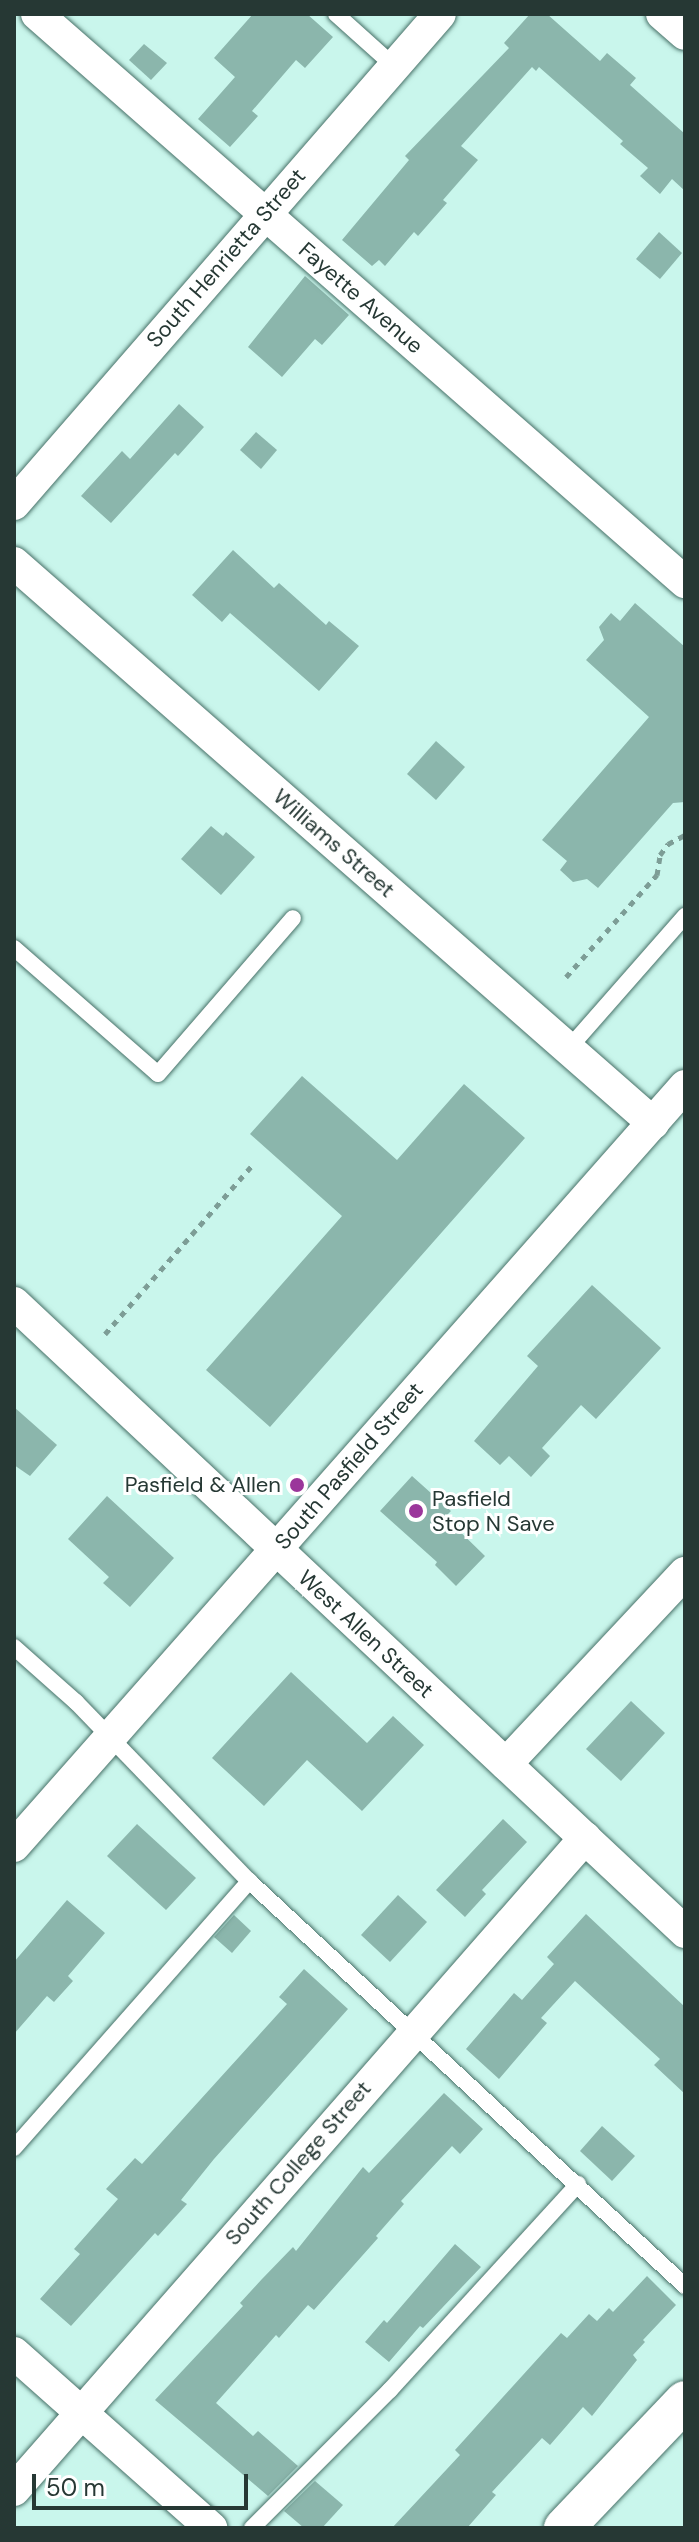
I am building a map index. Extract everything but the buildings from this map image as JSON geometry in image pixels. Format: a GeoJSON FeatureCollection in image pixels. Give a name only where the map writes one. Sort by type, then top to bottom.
{"type":"FeatureCollection","features":[{"type":"Feature","properties":{"kind":"street","name":"South Henrietta Street"},"geometry":{"type":"LineString","coordinates":[[14,504],[440,14]]}},
{"type":"Feature","properties":{"kind":"street"},"geometry":{"type":"LineString","coordinates":[[662,14],[685,34]]}},
{"type":"Feature","properties":{"kind":"street","name":"Fayette Avenue"},"geometry":{"type":"LineString","coordinates":[[47,17],[685,582]]}},
{"type":"Feature","properties":{"kind":"street","name":"Williams Street"},"geometry":{"type":"LineString","coordinates":[[14,563],[653,1123]]}},
{"type":"Feature","properties":{"kind":"street","name":"South Pasfield Street"},"geometry":{"type":"LineString","coordinates":[[14,1846],[685,1086]]}},
{"type":"Feature","properties":{"kind":"street","name":"West Allen Street"},"geometry":{"type":"LineString","coordinates":[[14,1303],[685,1932]]}},
{"type":"Feature","properties":{"kind":"street"},"geometry":{"type":"LineString","coordinates":[[506,1764],[685,1573]]}},
{"type":"Feature","properties":{"kind":"street","name":"South College Street"},"geometry":{"type":"LineString","coordinates":[[14,2490],[585,1838]]}},
{"type":"Feature","properties":{"kind":"street"},"geometry":{"type":"LineString","coordinates":[[14,2353],[211,2528]]}},
{"type":"Feature","properties":{"kind":"street"},"geometry":{"type":"LineString","coordinates":[[564,2528],[685,2401]]}},
{"type":"Feature","properties":{"kind":"lane"},"geometry":{"type":"LineString","coordinates":[[336,14],[394,66]]}},
{"type":"Feature","properties":{"kind":"lane"},"geometry":{"type":"LineString","coordinates":[[569,1048],[685,916]]}},
{"type":"Feature","properties":{"kind":"lane"},"geometry":{"type":"LineString","coordinates":[[14,948],[158,1074],[293,918]]}},
{"type":"Feature","properties":{"kind":"lane"},"geometry":{"type":"LineString","coordinates":[[14,1647],[110,1737],[249,1881],[685,2286]]}},
{"type":"Feature","properties":{"kind":"lane"},"geometry":{"type":"LineString","coordinates":[[14,2148],[249,1881]]}},
{"type":"Feature","properties":{"kind":"lane"},"geometry":{"type":"LineString","coordinates":[[252,2528],[390,2390],[578,2184]]}},
{"type":"Feature","properties":{"kind":"path"},"geometry":{"type":"LineString","coordinates":[[566,977],[657,875],[660,855],[668,844],[685,835]]}},
{"type":"Feature","properties":{"kind":"path"},"geometry":{"type":"LineString","coordinates":[[105,1334],[254,1163]]}},
{"type":"Feature","properties":{"kind":"place","name":"Pasfield & Allen"},"geometry":{"type":"Point","coordinates":[297,1485]}},
{"type":"Feature","properties":{"kind":"place","name":"Pasfield Stop N Save"},"geometry":{"type":"Point","coordinates":[416,1511]}}]}
